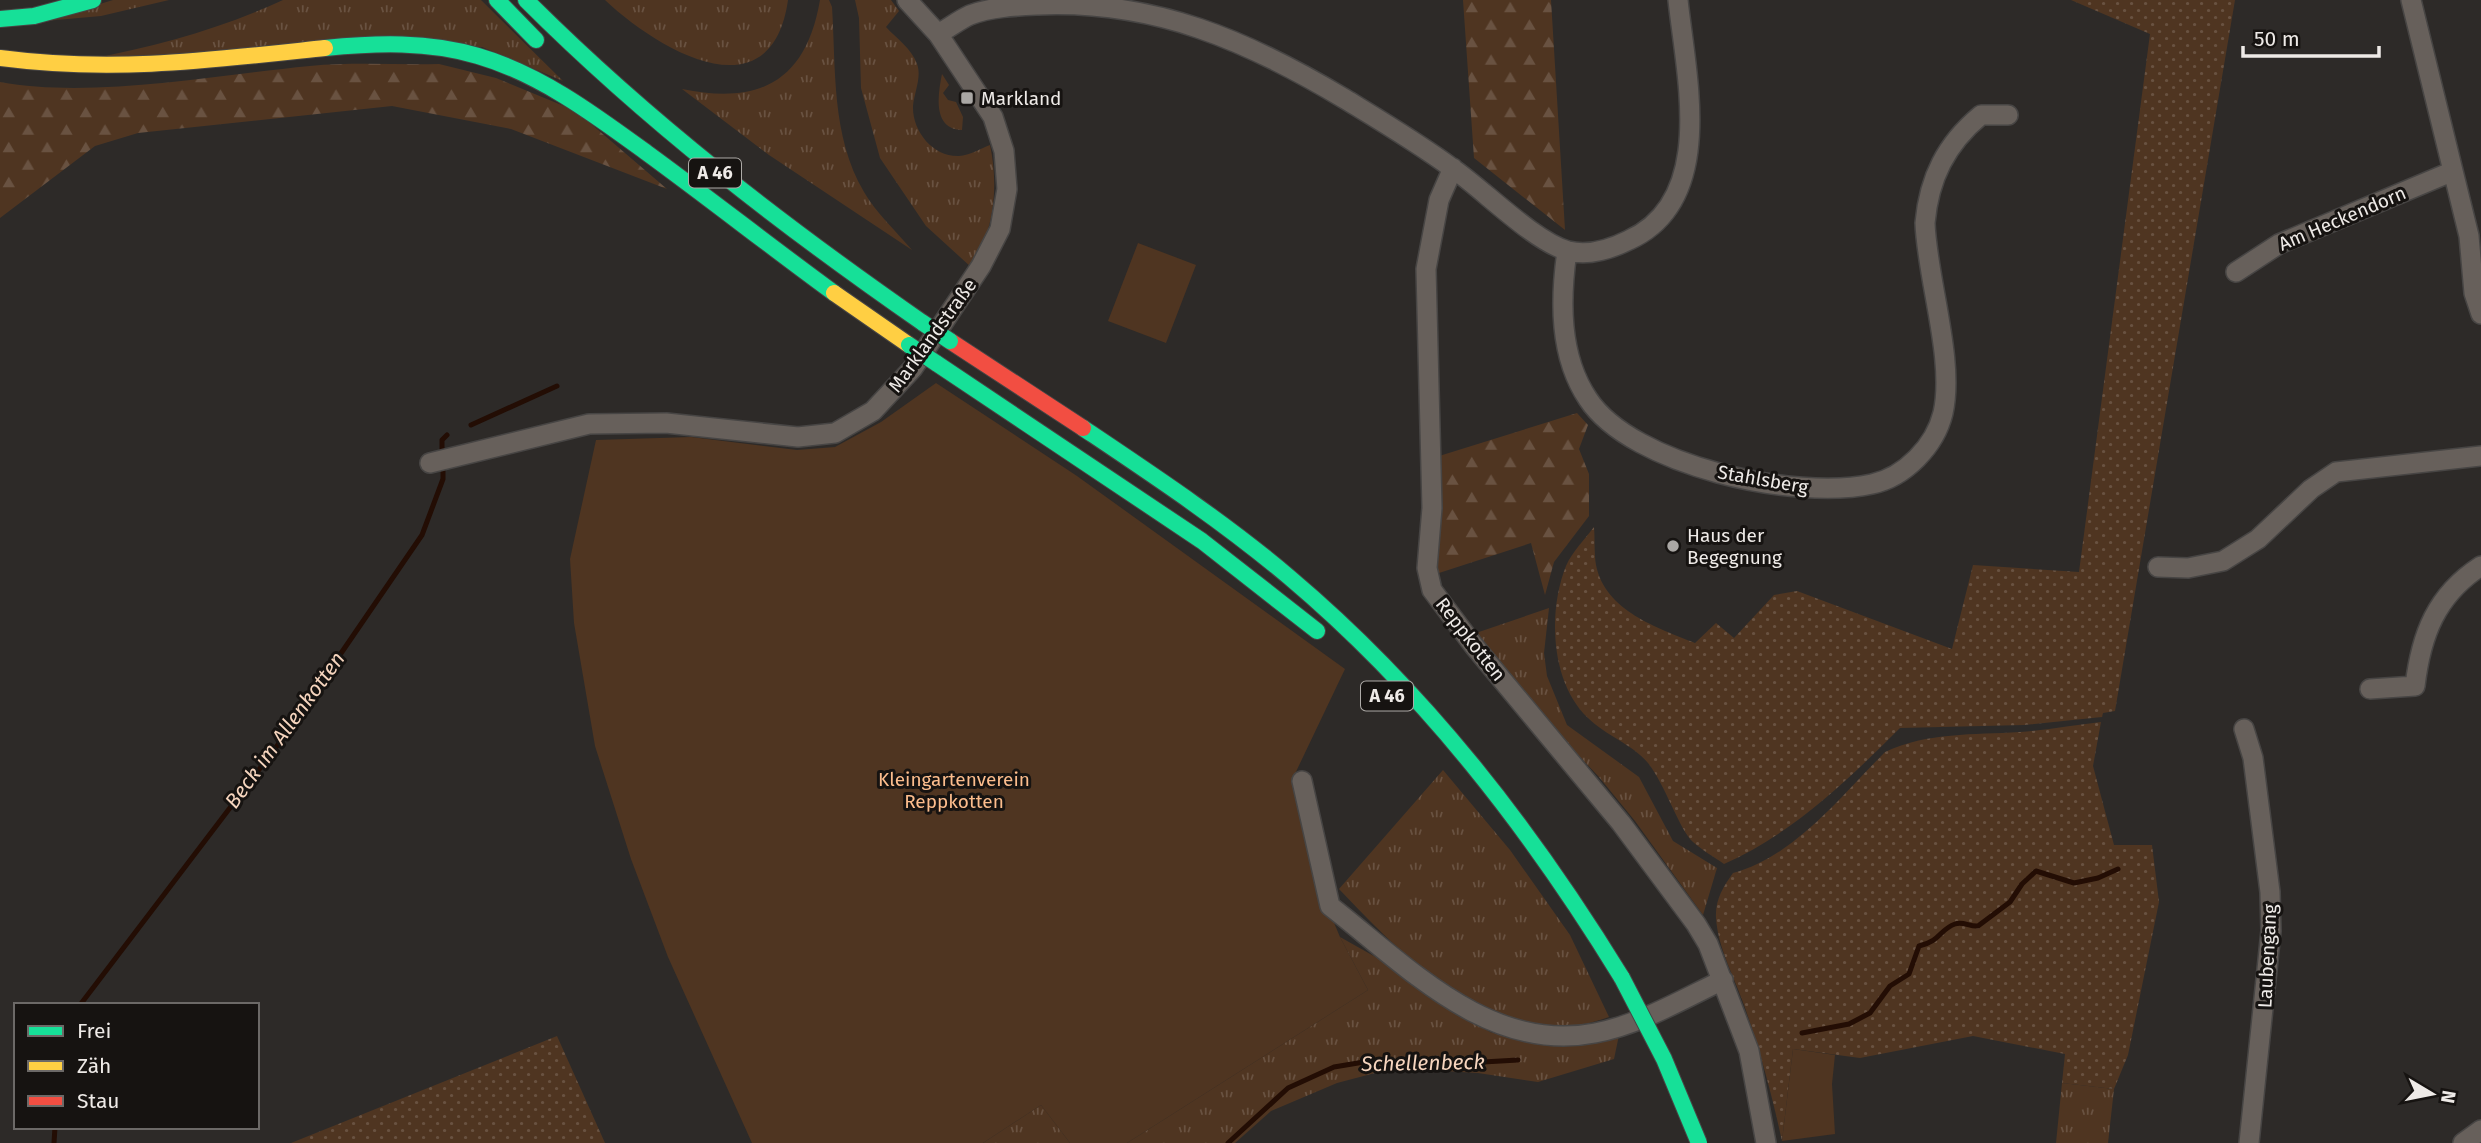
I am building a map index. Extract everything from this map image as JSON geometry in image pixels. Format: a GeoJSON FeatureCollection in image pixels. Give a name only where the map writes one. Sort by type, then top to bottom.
{"type":"FeatureCollection","features":[{"type":"Feature","properties":{"kind":"highway"},"geometry":{"type":"LineString","coordinates":[[0,19],[34,16],[93,0]]}},
{"type":"Feature","properties":{"kind":"highway"},"geometry":{"type":"LineString","coordinates":[[497,0],[550,53]]}},
{"type":"Feature","properties":{"kind":"highway","name":"A 46"},"geometry":{"type":"LineString","coordinates":[[526,0],[637,109],[730,185],[807,243],[923,323],[1157,477],[1268,561],[1353,634],[1427,708],[1519,818],[1573,894],[1622,978],[1664,1059],[1699,1143]]}},
{"type":"Feature","properties":{"kind":"highway"},"geometry":{"type":"LineString","coordinates":[[0,58],[78,68],[196,62],[304,49],[407,44],[449,49],[490,58],[549,86],[718,204]]}},
{"type":"Feature","properties":{"kind":"highway","name":"A 46"},"geometry":{"type":"LineString","coordinates":[[593,94],[649,140],[718,204],[846,305],[1202,541],[1331,643]]}},
{"type":"Feature","properties":{"kind":"highway"},"geometry":{"type":"LineString","coordinates":[[1457,773],[1497,821],[1578,939]]}},
{"type":"Feature","properties":{"kind":"highway"},"geometry":{"type":"LineString","coordinates":[[1615,1007],[1632,1039]]}},
{"type":"Feature","properties":{"kind":"street","name":"Marklandstraße"},"geometry":{"type":"LineString","coordinates":[[434,462],[589,424],[666,423],[810,435],[835,433],[873,411],[895,389],[947,320],[1000,229],[1007,189],[1004,151],[993,117],[938,34],[907,0]]}},
{"type":"Feature","properties":{"kind":"street"},"geometry":{"type":"LineString","coordinates":[[938,34],[971,15],[1006,7],[1048,4],[1093,3],[1180,19],[1276,58],[1453,168],[1546,240],[1567,251],[1586,253],[1606,249],[1643,234],[1670,206],[1678,192],[1690,146],[1678,0]]}},
{"type":"Feature","properties":{"kind":"street"},"geometry":{"type":"LineString","coordinates":[[2411,0],[2451,172],[2475,232],[2474,293],[2481,314]]}},
{"type":"Feature","properties":{"kind":"street","name":"Stahlsberg"},"geometry":{"type":"LineString","coordinates":[[1567,251],[1563,295],[1571,362],[1588,399],[1613,427],[1633,440],[1693,465],[1763,483],[1811,488],[1872,484],[1893,476],[1915,461],[1932,438],[1943,414],[1945,375],[1925,223],[1927,200],[1935,172],[1951,144],[1981,115],[2008,115]]}},
{"type":"Feature","properties":{"kind":"street","name":"Reppkotten"},"geometry":{"type":"LineString","coordinates":[[1453,168],[1439,200],[1426,269],[1432,508],[1427,568],[1432,590],[1621,823],[1696,923],[1723,980],[1749,1051],[1766,1143]]}},
{"type":"Feature","properties":{"kind":"street","name":"Am Heckendorn"},"geometry":{"type":"LineString","coordinates":[[2236,272],[2279,244],[2451,172]]}},
{"type":"Feature","properties":{"kind":"street"},"geometry":{"type":"LineString","coordinates":[[2158,567],[2188,568],[2223,561],[2258,539],[2311,489],[2336,472],[2481,456]]}},
{"type":"Feature","properties":{"kind":"street"},"geometry":{"type":"LineString","coordinates":[[2370,689],[2415,686],[2424,634],[2432,615],[2444,597],[2481,566]]}},
{"type":"Feature","properties":{"kind":"street","name":"Laubengang"},"geometry":{"type":"LineString","coordinates":[[2244,729],[2253,758],[2270,892],[2271,931],[2249,1143]]}},
{"type":"Feature","properties":{"kind":"street"},"geometry":{"type":"LineString","coordinates":[[1303,781],[1331,906],[1465,1009],[1507,1028],[1555,1036],[1594,1034],[1621,1026],[1723,980]]}},
{"type":"Feature","properties":{"kind":"street"},"geometry":{"type":"LineString","coordinates":[[2463,1143],[2481,1130]]}},
{"type":"Feature","properties":{"kind":"green space"},"geometry":{"type":"Polygon","coordinates":[[[113,0],[169,0],[101,16],[45,21],[113,0]]]}},
{"type":"Feature","properties":{"kind":"green space"},"geometry":{"type":"Polygon","coordinates":[[[283,0],[481,0],[563,81],[482,47],[89,59],[188,36],[283,0]]]}},
{"type":"Feature","properties":{"kind":"green space"},"geometry":{"type":"Polygon","coordinates":[[[605,0],[788,0],[777,36],[760,57],[736,65],[710,63],[681,53],[627,19],[605,0]]]}},
{"type":"Feature","properties":{"kind":"green space"},"geometry":{"type":"Polygon","coordinates":[[[820,0],[829,0],[832,7],[840,125],[853,170],[874,207],[912,250],[769,155],[682,89],[734,93],[756,89],[775,81],[803,51],[813,28],[820,0]]]}},
{"type":"Feature","properties":{"kind":"green space"},"geometry":{"type":"Polygon","coordinates":[[[855,0],[891,0],[899,11],[886,27],[908,49],[917,64],[919,74],[914,115],[926,141],[941,152],[959,156],[990,145],[994,177],[992,209],[985,239],[971,267],[926,226],[880,158],[861,88],[859,18],[855,0]]]}},
{"type":"Feature","properties":{"kind":"green space"},"geometry":{"type":"Polygon","coordinates":[[[1463,0],[1551,0],[1565,230],[1474,158],[1463,0]]]}},
{"type":"Feature","properties":{"kind":"green space"},"geometry":{"type":"Polygon","coordinates":[[[2071,0],[2235,0],[2115,711],[2103,713],[2102,717],[2024,725],[1900,728],[1839,786],[1796,821],[1749,852],[1724,864],[1688,836],[1660,782],[1642,756],[1602,730],[1575,703],[1566,685],[1556,645],[1556,604],[1566,566],[1594,527],[1596,565],[1601,581],[1610,594],[1635,616],[1695,643],[1716,623],[1734,638],[1774,595],[1797,591],[1952,649],[1973,565],[2079,572],[2150,34],[2071,0]]]}},
{"type":"Feature","properties":{"kind":"green space"},"geometry":{"type":"Polygon","coordinates":[[[439,64],[496,78],[576,111],[667,189],[511,129],[392,106],[138,133],[95,146],[0,218],[0,82],[36,87],[113,87],[326,65],[439,64]]]}},
{"type":"Feature","properties":{"kind":"green space"},"geometry":{"type":"Polygon","coordinates":[[[942,74],[949,85],[943,93],[948,100],[956,102],[963,117],[962,130],[952,128],[941,117],[939,91],[942,74]]]}},
{"type":"Feature","properties":{"kind":"green space"},"geometry":{"type":"Polygon","coordinates":[[[1138,243],[1196,265],[1166,343],[1108,321],[1138,243]]]}},
{"type":"Feature","properties":{"kind":"green space","name":"Kleingartenverein Reppkotten"},"geometry":{"type":"Polygon","coordinates":[[[936,383],[1077,476],[1345,669],[1293,778],[1322,894],[1340,937],[1368,990],[1127,1143],[1070,1143],[1041,1105],[983,1143],[752,1143],[668,957],[631,859],[595,746],[574,623],[570,559],[596,440],[691,437],[797,450],[835,447],[881,422],[936,383]]]}},
{"type":"Feature","properties":{"kind":"green space"},"geometry":{"type":"Polygon","coordinates":[[[1577,413],[1588,425],[1579,449],[1589,474],[1589,516],[1554,562],[1545,595],[1531,543],[1439,573],[1435,566],[1436,457],[1577,413]]]}},
{"type":"Feature","properties":{"kind":"green space"},"geometry":{"type":"Polygon","coordinates":[[[1549,608],[1544,653],[1547,676],[1567,725],[1639,777],[1673,841],[1717,868],[1703,915],[1635,821],[1599,777],[1549,724],[1476,633],[1549,608]]]}},
{"type":"Feature","properties":{"kind":"green space"},"geometry":{"type":"Polygon","coordinates":[[[2101,722],[2093,766],[2114,845],[2152,845],[2159,902],[2128,1055],[2114,1089],[2062,1083],[2065,1054],[1973,1036],[1860,1058],[1793,1049],[1782,1141],[1755,1039],[1717,929],[1718,900],[1733,873],[1755,865],[1797,839],[1885,752],[1934,738],[2030,731],[2101,722]]]}},
{"type":"Feature","properties":{"kind":"green space"},"geometry":{"type":"Polygon","coordinates":[[[1443,770],[1510,850],[1570,935],[1609,1017],[1569,1026],[1530,1024],[1494,1013],[1459,995],[1426,972],[1339,889],[1443,770]]]}},
{"type":"Feature","properties":{"kind":"green space"},"geometry":{"type":"Polygon","coordinates":[[[1340,937],[1388,964],[1431,999],[1490,1032],[1515,1039],[1619,1035],[1614,1059],[1538,1082],[1478,1073],[1394,1068],[1337,1083],[1271,1111],[1235,1143],[1127,1143],[1368,990],[1340,937]]]}},
{"type":"Feature","properties":{"kind":"green space"},"geometry":{"type":"Polygon","coordinates":[[[557,1036],[605,1143],[291,1143],[557,1036]]]}},
{"type":"Feature","properties":{"kind":"green space"},"geometry":{"type":"Polygon","coordinates":[[[1793,1049],[1835,1055],[1832,1084],[1835,1134],[1782,1141],[1793,1049]]]}},
{"type":"Feature","properties":{"kind":"green space"},"geometry":{"type":"Polygon","coordinates":[[[2062,1083],[2114,1089],[2108,1143],[2056,1143],[2062,1083]]]}},
{"type":"Feature","properties":{"kind":"green space"},"geometry":{"type":"Polygon","coordinates":[[[1041,1105],[1070,1143],[983,1143],[1041,1105]]]}},
{"type":"Feature","properties":{"kind":"waterway","name":"Beck im Allenkotten"},"geometry":{"type":"LineString","coordinates":[[471,425],[557,386]]}},
{"type":"Feature","properties":{"kind":"waterway","name":"Beck im Allenkotten"},"geometry":{"type":"LineString","coordinates":[[442,455],[442,440],[447,435]]}},
{"type":"Feature","properties":{"kind":"waterway","name":"Beck im Allenkotten"},"geometry":{"type":"LineString","coordinates":[[82,1003],[283,738],[422,535],[443,479],[443,465]]}},
{"type":"Feature","properties":{"kind":"waterway","name":"Schellenbeck"},"geometry":{"type":"LineString","coordinates":[[1802,1033],[1849,1024],[1870,1013],[1890,986],[1909,974],[1919,946],[1932,941],[1955,924],[1978,926],[2010,902],[2022,884],[2036,871],[2074,883],[2098,878],[2118,869]]}},
{"type":"Feature","properties":{"kind":"waterway","name":"Schellenbeck"},"geometry":{"type":"LineString","coordinates":[[1228,1143],[1288,1088],[1334,1067],[1376,1060],[1396,1067],[1518,1060]]}},
{"type":"Feature","properties":{"kind":"waterway","name":"Beck im Allenkotten"},"geometry":{"type":"LineString","coordinates":[[54,1143],[55,1129]]}},
{"type":"Feature","properties":{"kind":"traffic: fast"},"geometry":{"type":"LineString","coordinates":[[0,19],[34,16],[93,0]]}},
{"type":"Feature","properties":{"kind":"traffic: fast"},"geometry":{"type":"LineString","coordinates":[[497,0],[536,40]]}},
{"type":"Feature","properties":{"kind":"traffic: fast"},"geometry":{"type":"LineString","coordinates":[[526,0],[620,88],[717,170],[923,323]]}},
{"type":"Feature","properties":{"kind":"traffic: fast"},"geometry":{"type":"LineString","coordinates":[[325,48],[383,44],[440,48],[478,56],[523,73],[607,124],[834,293]]}},
{"type":"Feature","properties":{"kind":"traffic: fast"},"geometry":{"type":"LineString","coordinates":[[923,323],[950,341]]}},
{"type":"Feature","properties":{"kind":"traffic: fast"},"geometry":{"type":"LineString","coordinates":[[909,345],[936,363]]}},
{"type":"Feature","properties":{"kind":"traffic: fast"},"geometry":{"type":"LineString","coordinates":[[936,363],[1202,541],[1317,631]]}},
{"type":"Feature","properties":{"kind":"traffic: fast"},"geometry":{"type":"LineString","coordinates":[[1083,428],[1239,537],[1289,577],[1385,667],[1472,764],[1512,815],[1587,922],[1622,978]]}},
{"type":"Feature","properties":{"kind":"traffic: fast"},"geometry":{"type":"LineString","coordinates":[[1622,978],[1664,1059],[1699,1143]]}},
{"type":"Feature","properties":{"kind":"traffic: slow"},"geometry":{"type":"LineString","coordinates":[[0,58],[123,65],[325,48]]}},
{"type":"Feature","properties":{"kind":"traffic: slow"},"geometry":{"type":"LineString","coordinates":[[834,293],[909,345]]}},
{"type":"Feature","properties":{"kind":"traffic: jam"},"geometry":{"type":"LineString","coordinates":[[950,341],[1083,428]]}},
{"type":"Feature","properties":{"kind":"place","name":"Markland"},"geometry":{"type":"Point","coordinates":[967,98]}},
{"type":"Feature","properties":{"kind":"place","name":"Haus der Begegnung"},"geometry":{"type":"Point","coordinates":[1673,546]}}]}
